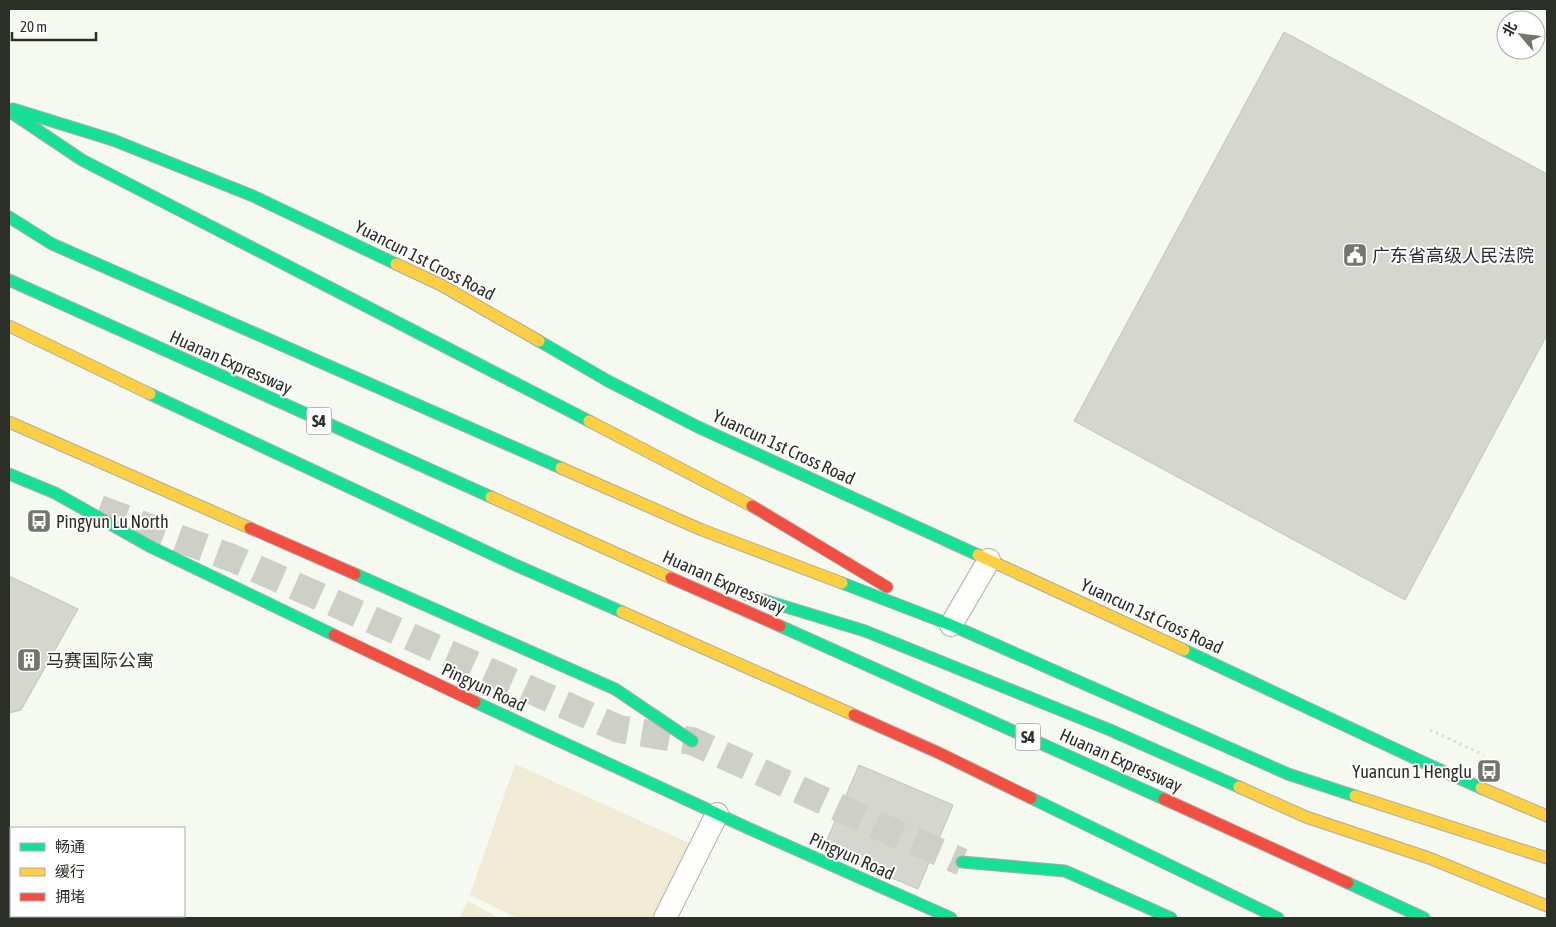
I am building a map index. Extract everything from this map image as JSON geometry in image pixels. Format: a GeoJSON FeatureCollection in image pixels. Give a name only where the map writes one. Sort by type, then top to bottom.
{"type":"FeatureCollection","features":[{"type":"Feature","properties":{"kind":"main road","name":"Yuancun 1st Cross Road"},"geometry":{"type":"LineString","coordinates":[[9,108],[113,140],[270,204],[441,285],[608,381],[698,427],[1275,692],[1427,764],[1547,816]]}},
{"type":"Feature","properties":{"kind":"main road"},"geometry":{"type":"LineString","coordinates":[[9,111],[82,160],[740,499],[951,625]]}},
{"type":"Feature","properties":{"kind":"main road"},"geometry":{"type":"LineString","coordinates":[[9,217],[52,244],[702,530],[951,625],[1288,774],[1547,858]]}},
{"type":"Feature","properties":{"kind":"main road","name":"Huanan Expressway"},"geometry":{"type":"LineString","coordinates":[[9,280],[201,369],[1063,752],[1424,918]]}},
{"type":"Feature","properties":{"kind":"main road"},"geometry":{"type":"LineString","coordinates":[[9,326],[261,447],[610,607],[940,753],[1278,918]]}},
{"type":"Feature","properties":{"kind":"main road"},"geometry":{"type":"LineString","coordinates":[[9,422],[615,689],[692,742]]}},
{"type":"Feature","properties":{"kind":"main road","name":"Pingyun Road"},"geometry":{"type":"LineString","coordinates":[[9,474],[55,493],[151,547],[464,697],[717,814],[951,918]]}},
{"type":"Feature","properties":{"kind":"main road"},"geometry":{"type":"LineString","coordinates":[[631,560],[865,631],[1110,730],[1306,817],[1429,858],[1547,906]]}},
{"type":"Feature","properties":{"kind":"main road"},"geometry":{"type":"LineString","coordinates":[[962,862],[1065,871],[1171,918]]}},
{"type":"Feature","properties":{"kind":"street"},"geometry":{"type":"LineString","coordinates":[[951,625],[989,560]]}},
{"type":"Feature","properties":{"kind":"street"},"geometry":{"type":"LineString","coordinates":[[665,918],[717,814]]}},
{"type":"Feature","properties":{"kind":"shaded area"},"geometry":{"type":"Polygon","coordinates":[[[515,764],[691,844],[661,918],[517,918],[470,895],[515,764]]]}},
{"type":"Feature","properties":{"kind":"shaded area"},"geometry":{"type":"Polygon","coordinates":[[[468,901],[499,918],[459,918],[468,901]]]}},
{"type":"Feature","properties":{"kind":"building","name":"广东省高级人民法院"},"geometry":{"type":"Polygon","coordinates":[[[1284,32],[1547,174],[1547,335],[1405,600],[1074,421],[1284,32]]]}},
{"type":"Feature","properties":{"kind":"building","name":"马赛国际公寓"},"geometry":{"type":"Polygon","coordinates":[[[9,576],[78,609],[21,710],[9,713],[9,576]]]}},
{"type":"Feature","properties":{"kind":"building"},"geometry":{"type":"Polygon","coordinates":[[[859,765],[953,805],[918,889],[823,849],[859,765]]]}},
{"type":"Feature","properties":{"kind":"tunnel"},"geometry":{"type":"LineString","coordinates":[[99,509],[232,558],[619,729],[692,741],[962,862]]}},
{"type":"Feature","properties":{"kind":"traffic: fast"},"geometry":{"type":"LineString","coordinates":[[13,109],[113,140],[253,196],[396,264]]}},
{"type":"Feature","properties":{"kind":"traffic: fast"},"geometry":{"type":"LineString","coordinates":[[9,111],[82,160],[589,421]]}},
{"type":"Feature","properties":{"kind":"traffic: fast"},"geometry":{"type":"LineString","coordinates":[[9,217],[52,244],[561,468]]}},
{"type":"Feature","properties":{"kind":"traffic: fast"},"geometry":{"type":"LineString","coordinates":[[9,280],[491,497]]}},
{"type":"Feature","properties":{"kind":"traffic: fast"},"geometry":{"type":"LineString","coordinates":[[539,341],[608,381],[698,427],[978,555]]}},
{"type":"Feature","properties":{"kind":"traffic: fast"},"geometry":{"type":"LineString","coordinates":[[150,394],[513,564],[622,612]]}},
{"type":"Feature","properties":{"kind":"traffic: fast"},"geometry":{"type":"LineString","coordinates":[[9,474],[55,493],[151,547],[334,635]]}},
{"type":"Feature","properties":{"kind":"traffic: fast"},"geometry":{"type":"LineString","coordinates":[[355,574],[615,689],[692,741]]}},
{"type":"Feature","properties":{"kind":"traffic: fast"},"geometry":{"type":"LineString","coordinates":[[842,583],[951,625],[1288,774],[1355,796]]}},
{"type":"Feature","properties":{"kind":"traffic: fast"},"geometry":{"type":"LineString","coordinates":[[747,595],[865,631],[1110,730],[1239,787]]}},
{"type":"Feature","properties":{"kind":"traffic: fast"},"geometry":{"type":"LineString","coordinates":[[780,626],[1164,799]]}},
{"type":"Feature","properties":{"kind":"traffic: fast"},"geometry":{"type":"LineString","coordinates":[[1184,650],[1481,788]]}},
{"type":"Feature","properties":{"kind":"traffic: fast"},"geometry":{"type":"LineString","coordinates":[[475,702],[750,829],[951,918]]}},
{"type":"Feature","properties":{"kind":"traffic: fast"},"geometry":{"type":"LineString","coordinates":[[1031,798],[1278,918]]}},
{"type":"Feature","properties":{"kind":"traffic: fast"},"geometry":{"type":"LineString","coordinates":[[962,862],[1065,871],[1171,918]]}},
{"type":"Feature","properties":{"kind":"traffic: fast"},"geometry":{"type":"LineString","coordinates":[[1348,883],[1424,918]]}},
{"type":"Feature","properties":{"kind":"traffic: slow"},"geometry":{"type":"LineString","coordinates":[[396,264],[441,285],[539,341]]}},
{"type":"Feature","properties":{"kind":"traffic: slow"},"geometry":{"type":"LineString","coordinates":[[9,326],[150,394]]}},
{"type":"Feature","properties":{"kind":"traffic: slow"},"geometry":{"type":"LineString","coordinates":[[589,421],[752,506]]}},
{"type":"Feature","properties":{"kind":"traffic: slow"},"geometry":{"type":"LineString","coordinates":[[9,422],[250,528]]}},
{"type":"Feature","properties":{"kind":"traffic: slow"},"geometry":{"type":"LineString","coordinates":[[561,468],[702,530],[842,583]]}},
{"type":"Feature","properties":{"kind":"traffic: slow"},"geometry":{"type":"LineString","coordinates":[[491,497],[671,578]]}},
{"type":"Feature","properties":{"kind":"traffic: slow"},"geometry":{"type":"LineString","coordinates":[[978,555],[1184,650]]}},
{"type":"Feature","properties":{"kind":"traffic: slow"},"geometry":{"type":"LineString","coordinates":[[622,612],[854,715]]}},
{"type":"Feature","properties":{"kind":"traffic: slow"},"geometry":{"type":"LineString","coordinates":[[1239,787],[1306,817],[1429,858],[1547,906]]}},
{"type":"Feature","properties":{"kind":"traffic: slow"},"geometry":{"type":"LineString","coordinates":[[1481,788],[1547,816]]}},
{"type":"Feature","properties":{"kind":"traffic: slow"},"geometry":{"type":"LineString","coordinates":[[1355,796],[1547,858]]}},
{"type":"Feature","properties":{"kind":"traffic: jam"},"geometry":{"type":"LineString","coordinates":[[752,506],[887,587]]}},
{"type":"Feature","properties":{"kind":"traffic: jam"},"geometry":{"type":"LineString","coordinates":[[250,528],[355,574]]}},
{"type":"Feature","properties":{"kind":"traffic: jam"},"geometry":{"type":"LineString","coordinates":[[671,578],[780,626]]}},
{"type":"Feature","properties":{"kind":"traffic: jam"},"geometry":{"type":"LineString","coordinates":[[334,635],[475,702]]}},
{"type":"Feature","properties":{"kind":"traffic: jam"},"geometry":{"type":"LineString","coordinates":[[854,715],[939,753],[1031,798]]}},
{"type":"Feature","properties":{"kind":"traffic: jam"},"geometry":{"type":"LineString","coordinates":[[1164,799],[1348,883]]}},
{"type":"Feature","properties":{"kind":"place","name":"广东省高级人民法院"},"geometry":{"type":"Point","coordinates":[1355,255]}},
{"type":"Feature","properties":{"kind":"place","name":"Pingyun Lu North"},"geometry":{"type":"Point","coordinates":[39,521]}},
{"type":"Feature","properties":{"kind":"place","name":"马赛国际公寓"},"geometry":{"type":"Point","coordinates":[29,660]}},
{"type":"Feature","properties":{"kind":"place","name":"Yuancun 1 Henglu"},"geometry":{"type":"Point","coordinates":[1489,771]}}]}
